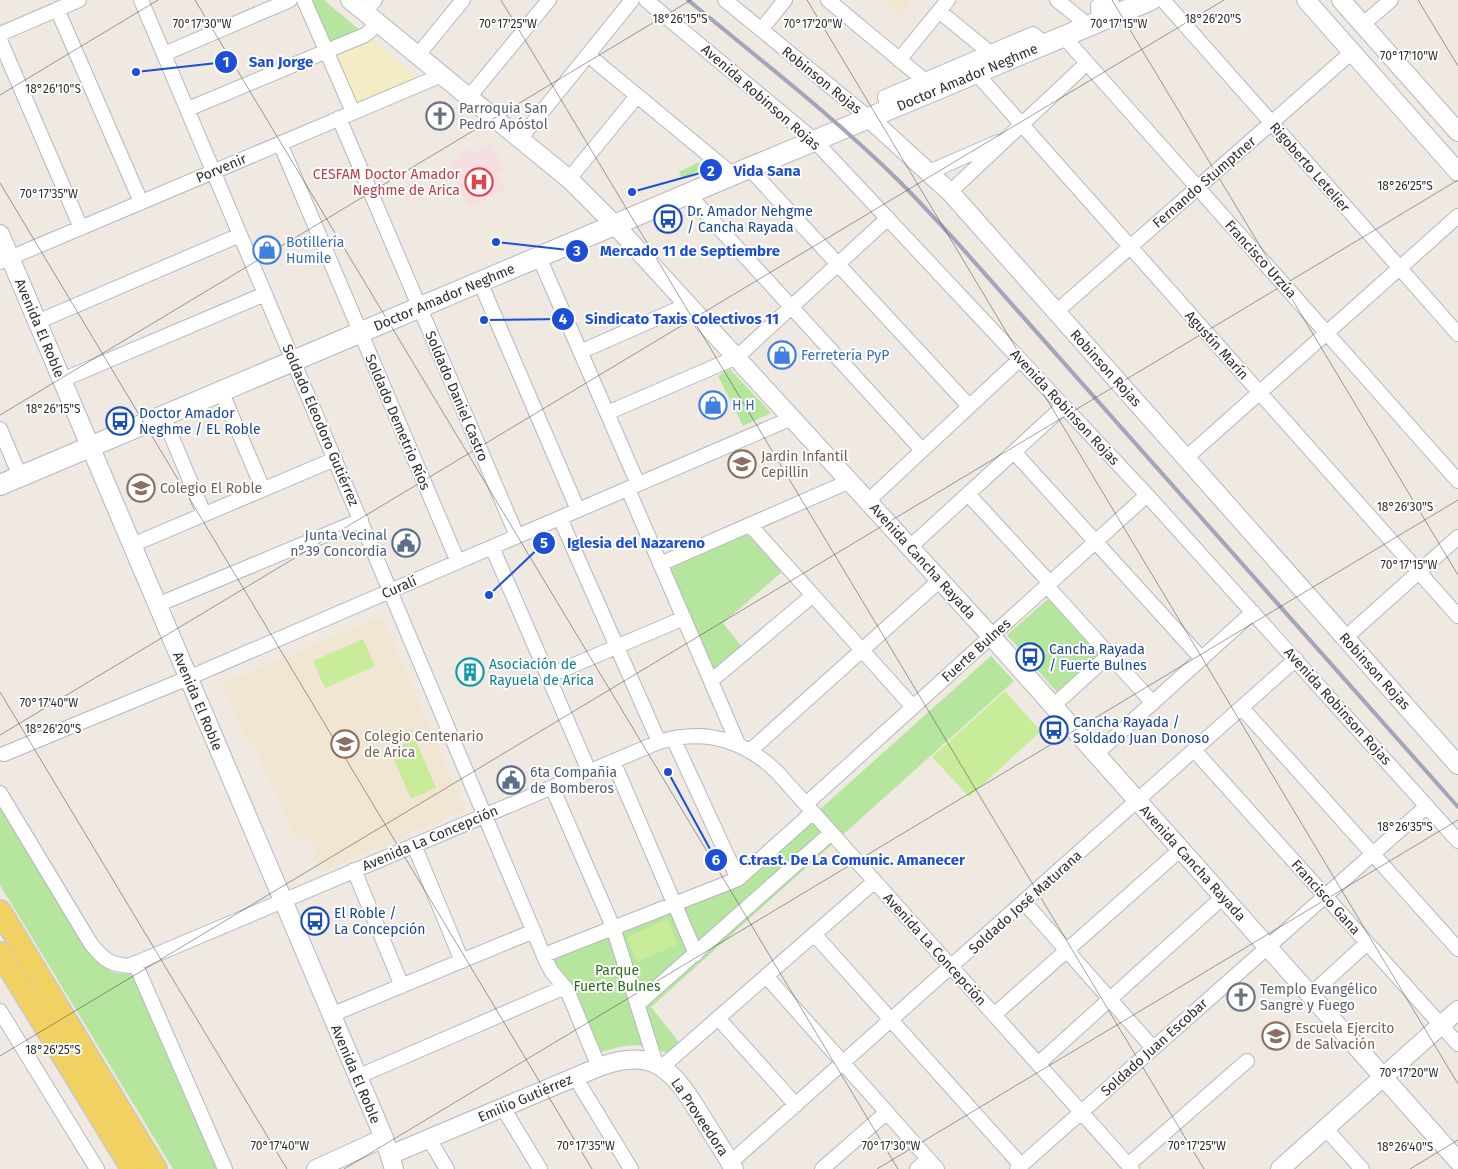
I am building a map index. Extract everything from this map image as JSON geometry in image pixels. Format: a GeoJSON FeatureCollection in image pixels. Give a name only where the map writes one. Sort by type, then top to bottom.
{"type":"FeatureCollection","features":[{"type":"Feature","properties":{"kind":"main road","name":"Doctor Amador Neghme"},"geometry":{"type":"LineString","coordinates":[[0,485],[814,140],[1151,0]]}},
{"type":"Feature","properties":{"kind":"main road"},"geometry":{"type":"LineString","coordinates":[[0,912],[156,1169]]}},
{"type":"Feature","properties":{"kind":"main road"},"geometry":{"type":"LineString","coordinates":[[0,953],[132,1169]]}},
{"type":"Feature","properties":{"kind":"street"},"geometry":{"type":"LineString","coordinates":[[0,34],[79,0]]}},
{"type":"Feature","properties":{"kind":"street","name":"Soldado Eleodoro Gutiérrez"},"geometry":{"type":"LineString","coordinates":[[141,0],[549,967],[565,987],[599,1067]]}},
{"type":"Feature","properties":{"kind":"street"},"geometry":{"type":"LineString","coordinates":[[304,0],[353,112]]}},
{"type":"Feature","properties":{"kind":"street","name":"Avenida Cancha Rayada"},"geometry":{"type":"LineString","coordinates":[[350,0],[373,12],[418,55],[569,179],[615,224],[991,636],[1458,1161]]}},
{"type":"Feature","properties":{"kind":"street"},"geometry":{"type":"LineString","coordinates":[[418,55],[463,0]]}},
{"type":"Feature","properties":{"kind":"street"},"geometry":{"type":"LineString","coordinates":[[469,97],[549,0]]}},
{"type":"Feature","properties":{"kind":"street"},"geometry":{"type":"LineString","coordinates":[[520,138],[632,0]]}},
{"type":"Feature","properties":{"kind":"street","name":"Avenida Robinson Rojas"},"geometry":{"type":"LineString","coordinates":[[646,0],[814,140],[1147,495],[1458,841]]}},
{"type":"Feature","properties":{"kind":"street","name":"Robinson Rojas"},"geometry":{"type":"LineString","coordinates":[[726,0],[869,118],[950,192],[1458,764]]}},
{"type":"Feature","properties":{"kind":"street"},"geometry":{"type":"LineString","coordinates":[[761,30],[785,0]]}},
{"type":"Feature","properties":{"kind":"street"},"geometry":{"type":"LineString","coordinates":[[828,0],[924,80]]}},
{"type":"Feature","properties":{"kind":"street"},"geometry":{"type":"LineString","coordinates":[[899,60],[948,0]]}},
{"type":"Feature","properties":{"kind":"street"},"geometry":{"type":"LineString","coordinates":[[1057,0],[1094,24],[1098,6],[1112,0]]}},
{"type":"Feature","properties":{"kind":"street","name":"Rigoberto Letelier"},"geometry":{"type":"LineString","coordinates":[[1163,0],[1458,334]]}},
{"type":"Feature","properties":{"kind":"street"},"geometry":{"type":"LineString","coordinates":[[1306,0],[1458,172]]}},
{"type":"Feature","properties":{"kind":"street"},"geometry":{"type":"LineString","coordinates":[[1341,0],[1458,132]]}},
{"type":"Feature","properties":{"kind":"street"},"geometry":{"type":"LineString","coordinates":[[1362,25],[1391,0]]}},
{"type":"Feature","properties":{"kind":"street"},"geometry":{"type":"LineString","coordinates":[[164,54],[285,1]]}},
{"type":"Feature","properties":{"kind":"street"},"geometry":{"type":"LineString","coordinates":[[57,9],[141,202]]}},
{"type":"Feature","properties":{"kind":"street"},"geometry":{"type":"LineString","coordinates":[[939,11],[989,52]]}},
{"type":"Feature","properties":{"kind":"street"},"geometry":{"type":"LineString","coordinates":[[188,109],[365,35],[373,12]]}},
{"type":"Feature","properties":{"kind":"street","name":"Doctor Amador Neghme"},"geometry":{"type":"LineString","coordinates":[[888,110],[885,97],[989,52],[1033,34],[1045,44]]}},
{"type":"Feature","properties":{"kind":"street","name":"Francisco Urzúa"},"geometry":{"type":"LineString","coordinates":[[1064,37],[1458,481]]}},
{"type":"Feature","properties":{"kind":"street"},"geometry":{"type":"LineString","coordinates":[[0,40],[81,228]]}},
{"type":"Feature","properties":{"kind":"street","name":"Fernando Stumptner"},"geometry":{"type":"LineString","coordinates":[[1056,312],[1352,52]]}},
{"type":"Feature","properties":{"kind":"street"},"geometry":{"type":"LineString","coordinates":[[588,55],[637,96],[741,171],[838,264],[969,406]]}},
{"type":"Feature","properties":{"kind":"street"},"geometry":{"type":"LineString","coordinates":[[950,192],[1087,63]]}},
{"type":"Feature","properties":{"kind":"street","name":"Agustín Marín"},"geometry":{"type":"LineString","coordinates":[[976,73],[1458,616]]}},
{"type":"Feature","properties":{"kind":"street","name":"Porvenir"},"geometry":{"type":"LineString","coordinates":[[5,260],[442,75]]}},
{"type":"Feature","properties":{"kind":"street"},"geometry":{"type":"LineString","coordinates":[[569,179],[637,96]]}},
{"type":"Feature","properties":{"kind":"street","name":"Soldado Daniel Castro"},"geometry":{"type":"LineString","coordinates":[[339,118],[517,536]]}},
{"type":"Feature","properties":{"kind":"street"},"geometry":{"type":"LineString","coordinates":[[929,172],[1008,138]]}},
{"type":"Feature","properties":{"kind":"street","name":"Soldado Demetrio Ríos"},"geometry":{"type":"LineString","coordinates":[[280,143],[458,562]]}},
{"type":"Feature","properties":{"kind":"street"},"geometry":{"type":"LineString","coordinates":[[688,194],[922,450]]}},
{"type":"Feature","properties":{"kind":"street"},"geometry":{"type":"LineString","coordinates":[[1186,458],[1458,216]]}},
{"type":"Feature","properties":{"kind":"street"},"geometry":{"type":"LineString","coordinates":[[607,413],[737,357],[888,218]]}},
{"type":"Feature","properties":{"kind":"street","name":"Avenida El Roble"},"geometry":{"type":"LineString","coordinates":[[0,234],[5,260],[37,322],[62,380],[358,1076],[392,1162]]}},
{"type":"Feature","properties":{"kind":"street"},"geometry":{"type":"LineString","coordinates":[[37,322],[240,235]]}},
{"type":"Feature","properties":{"kind":"street"},"geometry":{"type":"LineString","coordinates":[[539,257],[607,413],[660,564],[712,681],[745,747],[862,650],[940,580]]}},
{"type":"Feature","properties":{"kind":"street"},"geometry":{"type":"LineString","coordinates":[[480,282],[578,510]]}},
{"type":"Feature","properties":{"kind":"street"},"geometry":{"type":"LineString","coordinates":[[62,380],[265,294]]}},
{"type":"Feature","properties":{"kind":"street"},"geometry":{"type":"LineString","coordinates":[[580,352],[689,304]]}},
{"type":"Feature","properties":{"kind":"street"},"geometry":{"type":"LineString","coordinates":[[868,501],[1020,359]]}},
{"type":"Feature","properties":{"kind":"street"},"geometry":{"type":"LineString","coordinates":[[221,391],[263,489]]}},
{"type":"Feature","properties":{"kind":"street"},"geometry":{"type":"LineString","coordinates":[[910,547],[1064,406]]}},
{"type":"Feature","properties":{"kind":"street"},"geometry":{"type":"LineString","coordinates":[[163,416],[204,514]]}},
{"type":"Feature","properties":{"kind":"street","name":"Curalí"},"geometry":{"type":"LineString","coordinates":[[4,754],[188,678],[792,418]]}},
{"type":"Feature","properties":{"kind":"street"},"geometry":{"type":"LineString","coordinates":[[0,429],[20,476]]}},
{"type":"Feature","properties":{"kind":"street"},"geometry":{"type":"LineString","coordinates":[[1014,452],[1202,659]]}},
{"type":"Feature","properties":{"kind":"street"},"geometry":{"type":"LineString","coordinates":[[132,545],[335,459]]}},
{"type":"Feature","properties":{"kind":"street"},"geometry":{"type":"LineString","coordinates":[[660,564],[850,481]]}},
{"type":"Feature","properties":{"kind":"street"},"geometry":{"type":"LineString","coordinates":[[968,494],[1153,703]]}},
{"type":"Feature","properties":{"kind":"street","name":"Fuerte Bulnes"},"geometry":{"type":"LineString","coordinates":[[738,879],[912,708],[1147,495]]}},
{"type":"Feature","properties":{"kind":"street"},"geometry":{"type":"LineString","coordinates":[[560,518],[658,742]]}},
{"type":"Feature","properties":{"kind":"street"},"geometry":{"type":"LineString","coordinates":[[157,605],[361,520]]}},
{"type":"Feature","properties":{"kind":"street"},"geometry":{"type":"LineString","coordinates":[[750,524],[912,708]]}},
{"type":"Feature","properties":{"kind":"street"},"geometry":{"type":"LineString","coordinates":[[1345,638],[1458,537]]}},
{"type":"Feature","properties":{"kind":"street"},"geometry":{"type":"LineString","coordinates":[[492,547],[589,771]]}},
{"type":"Feature","properties":{"kind":"street"},"geometry":{"type":"LineString","coordinates":[[712,681],[813,595]]}},
{"type":"Feature","properties":{"kind":"street"},"geometry":{"type":"LineString","coordinates":[[1096,754],[1253,612]]}},
{"type":"Feature","properties":{"kind":"street"},"geometry":{"type":"LineString","coordinates":[[548,676],[684,618]]}},
{"type":"Feature","properties":{"kind":"street"},"geometry":{"type":"LineString","coordinates":[[1053,706],[1109,655]]}},
{"type":"Feature","properties":{"kind":"street","name":"Soldado José Maturana"},"geometry":{"type":"LineString","coordinates":[[732,1166],[796,1105],[1296,659]]}},
{"type":"Feature","properties":{"kind":"street"},"geometry":{"type":"LineString","coordinates":[[1242,708],[1458,949]]}},
{"type":"Feature","properties":{"kind":"street","name":"Avenida La Concepción"},"geometry":{"type":"LineString","coordinates":[[0,793],[91,944],[104,958],[115,965],[129,966],[658,742],[673,738],[700,736],[713,737],[745,747],[773,768],[1081,1112],[1125,1166]]}},
{"type":"Feature","properties":{"kind":"street"},"geometry":{"type":"LineString","coordinates":[[544,955],[738,879],[673,738]]}},
{"type":"Feature","properties":{"kind":"street","name":"Francisco Gana"},"geometry":{"type":"LineString","coordinates":[[1194,750],[1458,1044]]}},
{"type":"Feature","properties":{"kind":"street"},"geometry":{"type":"LineString","coordinates":[[613,761],[696,954]]}},
{"type":"Feature","properties":{"kind":"street"},"geometry":{"type":"LineString","coordinates":[[552,787],[612,927],[659,1066],[718,1018],[875,881]]}},
{"type":"Feature","properties":{"kind":"street","name":"Soldado Juan Escobar"},"geometry":{"type":"LineString","coordinates":[[1019,1167],[1427,806]]}},
{"type":"Feature","properties":{"kind":"street"},"geometry":{"type":"LineString","coordinates":[[637,1005],[831,833]]}},
{"type":"Feature","properties":{"kind":"street"},"geometry":{"type":"LineString","coordinates":[[414,845],[462,961]]}},
{"type":"Feature","properties":{"kind":"street"},"geometry":{"type":"LineString","coordinates":[[994,1015],[1181,849]]}},
{"type":"Feature","properties":{"kind":"street"},"geometry":{"type":"LineString","coordinates":[[354,870],[402,986]]}},
{"type":"Feature","properties":{"kind":"street"},"geometry":{"type":"LineString","coordinates":[[1038,1064],[1223,897]]}},
{"type":"Feature","properties":{"kind":"street"},"geometry":{"type":"LineString","coordinates":[[1024,902],[1153,1048]]}},
{"type":"Feature","properties":{"kind":"street"},"geometry":{"type":"LineString","coordinates":[[332,1015],[534,931]]}},
{"type":"Feature","properties":{"kind":"street"},"geometry":{"type":"LineString","coordinates":[[814,934],[1019,1167]]}},
{"type":"Feature","properties":{"kind":"street"},"geometry":{"type":"LineString","coordinates":[[1310,994],[1367,942]]}},
{"type":"Feature","properties":{"kind":"street"},"geometry":{"type":"LineString","coordinates":[[135,963],[225,1169]]}},
{"type":"Feature","properties":{"kind":"street"},"geometry":{"type":"LineString","coordinates":[[766,976],[932,1164],[917,1169]]}},
{"type":"Feature","properties":{"kind":"street"},"geometry":{"type":"LineString","coordinates":[[358,1076],[565,987]]}},
{"type":"Feature","properties":{"kind":"street"},"geometry":{"type":"LineString","coordinates":[[1280,1169],[1458,1010]]}},
{"type":"Feature","properties":{"kind":"street"},"geometry":{"type":"LineString","coordinates":[[0,1011],[97,1169]]}},
{"type":"Feature","properties":{"kind":"street"},"geometry":{"type":"LineString","coordinates":[[718,1018],[796,1105]]}},
{"type":"Feature","properties":{"kind":"street","name":"Emilio Gutiérrez"},"geometry":{"type":"LineString","coordinates":[[392,1162],[429,1139],[599,1067],[613,1062],[632,1059],[659,1066]]}},
{"type":"Feature","properties":{"kind":"street"},"geometry":{"type":"LineString","coordinates":[[1125,1166],[1248,1060]]}},
{"type":"Feature","properties":{"kind":"street","name":"La Proveedora"},"geometry":{"type":"LineString","coordinates":[[659,1066],[676,1078],[682,1086],[732,1166]]}},
{"type":"Feature","properties":{"kind":"street"},"geometry":{"type":"LineString","coordinates":[[576,1077],[631,1169]]}},
{"type":"Feature","properties":{"kind":"street"},"geometry":{"type":"LineString","coordinates":[[503,1108],[540,1169]]}},
{"type":"Feature","properties":{"kind":"street"},"geometry":{"type":"LineString","coordinates":[[822,1169],[887,1112]]}},
{"type":"Feature","properties":{"kind":"street"},"geometry":{"type":"LineString","coordinates":[[1325,1128],[1362,1169]]}},
{"type":"Feature","properties":{"kind":"street"},"geometry":{"type":"LineString","coordinates":[[316,1169],[384,1138]]}},
{"type":"Feature","properties":{"kind":"street"},"geometry":{"type":"LineString","coordinates":[[429,1139],[447,1169]]}},
{"type":"Feature","properties":{"kind":"shaded area"},"geometry":{"type":"Polygon","coordinates":[[[881,0],[913,0],[900,16],[881,0]]]}},
{"type":"Feature","properties":{"kind":"shaded area","name":"CESFAM Doctor Amador Neghme de Arica"},"geometry":{"type":"Polygon","coordinates":[[[492,144],[504,170],[498,173],[505,190],[468,207],[448,163],[460,157],[458,153],[468,149],[471,153],[492,144]]]}},
{"type":"Feature","properties":{"kind":"shaded area","name":"Colegio Centenario de Arica"},"geometry":{"type":"Polygon","coordinates":[[[377,618],[384,621],[465,810],[324,871],[315,867],[312,861],[316,851],[308,835],[297,841],[253,744],[249,745],[224,689],[226,682],[377,618]]]}},
{"type":"Feature","properties":{"kind":"green space"},"geometry":{"type":"Polygon","coordinates":[[[307,0],[324,0],[363,33],[330,49],[307,0]]]}},
{"type":"Feature","properties":{"kind":"green space"},"geometry":{"type":"Polygon","coordinates":[[[703,160],[707,166],[682,179],[679,172],[703,160]]]}},
{"type":"Feature","properties":{"kind":"green space"},"geometry":{"type":"Polygon","coordinates":[[[730,369],[771,413],[743,426],[718,376],[730,369]]]}},
{"type":"Feature","properties":{"kind":"green space"},"geometry":{"type":"Polygon","coordinates":[[[742,533],[749,536],[783,571],[723,623],[742,647],[715,672],[708,664],[667,565],[742,533]]]}},
{"type":"Feature","properties":{"kind":"green space"},"geometry":{"type":"Polygon","coordinates":[[[1050,597],[1100,654],[1057,692],[1007,635],[1050,597]]]}},
{"type":"Feature","properties":{"kind":"green space"},"geometry":{"type":"Polygon","coordinates":[[[363,639],[375,666],[325,688],[313,661],[363,639]]]}},
{"type":"Feature","properties":{"kind":"green space","name":"Parque Fuerte Bulnes"},"geometry":{"type":"Polygon","coordinates":[[[991,656],[1014,681],[651,1007],[682,1046],[672,1055],[636,1045],[601,1052],[571,985],[553,961],[558,955],[741,880],[991,656]]]}},
{"type":"Feature","properties":{"kind":"green space"},"geometry":{"type":"Polygon","coordinates":[[[1005,691],[1041,731],[969,797],[932,757],[1005,691]]]}},
{"type":"Feature","properties":{"kind":"green space"},"geometry":{"type":"Polygon","coordinates":[[[415,739],[436,788],[411,799],[390,750],[415,739]]]}},
{"type":"Feature","properties":{"kind":"green space"},"geometry":{"type":"Polygon","coordinates":[[[0,806],[90,952],[112,972],[133,975],[222,1169],[173,1169],[0,885],[0,806]]]}},
{"type":"Feature","properties":{"kind":"green space"},"geometry":{"type":"Polygon","coordinates":[[[667,919],[678,944],[637,962],[627,937],[667,919]]]}},
{"type":"Feature","properties":{"kind":"sand"},"geometry":{"type":"Polygon","coordinates":[[[371,39],[421,81],[358,108],[334,58],[371,39]]]}},
{"type":"Feature","properties":{"kind":"railway"},"geometry":{"type":"LineString","coordinates":[[688,0],[822,111],[913,195],[1458,807]]}},
{"type":"Feature","properties":{"kind":"place","name":"San Jorge"},"geometry":{"type":"Point","coordinates":[136,72]}},
{"type":"Feature","properties":{"kind":"place","name":"Parroquia San Pedro Apóstol"},"geometry":{"type":"Point","coordinates":[440,116]}},
{"type":"Feature","properties":{"kind":"place","name":"CESFAM Doctor Amador Neghme de Arica"},"geometry":{"type":"Point","coordinates":[479,182]}},
{"type":"Feature","properties":{"kind":"place","name":"Vida Sana"},"geometry":{"type":"Point","coordinates":[632,192]}},
{"type":"Feature","properties":{"kind":"place","name":"Dr. Amador Nehgme / Cancha Rayada"},"geometry":{"type":"Point","coordinates":[668,219]}},
{"type":"Feature","properties":{"kind":"place","name":"Mercado 11 de Septiembre"},"geometry":{"type":"Point","coordinates":[496,242]}},
{"type":"Feature","properties":{"kind":"place","name":"Botillería Humile"},"geometry":{"type":"Point","coordinates":[267,250]}},
{"type":"Feature","properties":{"kind":"place","name":"Sindicato Taxis Colectivos 11"},"geometry":{"type":"Point","coordinates":[484,320]}},
{"type":"Feature","properties":{"kind":"place","name":"Ferretería PyP"},"geometry":{"type":"Point","coordinates":[782,355]}},
{"type":"Feature","properties":{"kind":"place","name":"H H"},"geometry":{"type":"Point","coordinates":[713,405]}},
{"type":"Feature","properties":{"kind":"place","name":"Doctor Amador Neghme / EL Roble"},"geometry":{"type":"Point","coordinates":[120,421]}},
{"type":"Feature","properties":{"kind":"place","name":"Jardin Infantil Cepillin"},"geometry":{"type":"Point","coordinates":[742,464]}},
{"type":"Feature","properties":{"kind":"place","name":"Colegio El Roble"},"geometry":{"type":"Point","coordinates":[141,488]}},
{"type":"Feature","properties":{"kind":"place","name":"Junta Vecinal n°39 Concordia"},"geometry":{"type":"Point","coordinates":[406,543]}},
{"type":"Feature","properties":{"kind":"place","name":"Iglesia del Nazareno"},"geometry":{"type":"Point","coordinates":[489,595]}},
{"type":"Feature","properties":{"kind":"place","name":"Cancha Rayada / Fuerte Bulnes"},"geometry":{"type":"Point","coordinates":[1030,657]}},
{"type":"Feature","properties":{"kind":"place","name":"Asociación de Rayuela de Arica"},"geometry":{"type":"Point","coordinates":[470,672]}},
{"type":"Feature","properties":{"kind":"place","name":"Cancha Rayada / Soldado Juan Donoso"},"geometry":{"type":"Point","coordinates":[1054,730]}},
{"type":"Feature","properties":{"kind":"place","name":"Colegio Centenario de Arica"},"geometry":{"type":"Point","coordinates":[345,744]}},
{"type":"Feature","properties":{"kind":"place","name":"C.trast. De La Comunic. Amanecer"},"geometry":{"type":"Point","coordinates":[668,772]}},
{"type":"Feature","properties":{"kind":"place","name":"6ta Compañia de Bomberos"},"geometry":{"type":"Point","coordinates":[511,780]}},
{"type":"Feature","properties":{"kind":"place","name":"El Roble / La Concepción"},"geometry":{"type":"Point","coordinates":[315,921]}},
{"type":"Feature","properties":{"kind":"place","name":"Templo Evangélico Sangre y Fuego"},"geometry":{"type":"Point","coordinates":[1241,997]}},
{"type":"Feature","properties":{"kind":"place","name":"Escuela Ejercito de Salvación"},"geometry":{"type":"Point","coordinates":[1276,1036]}}]}
